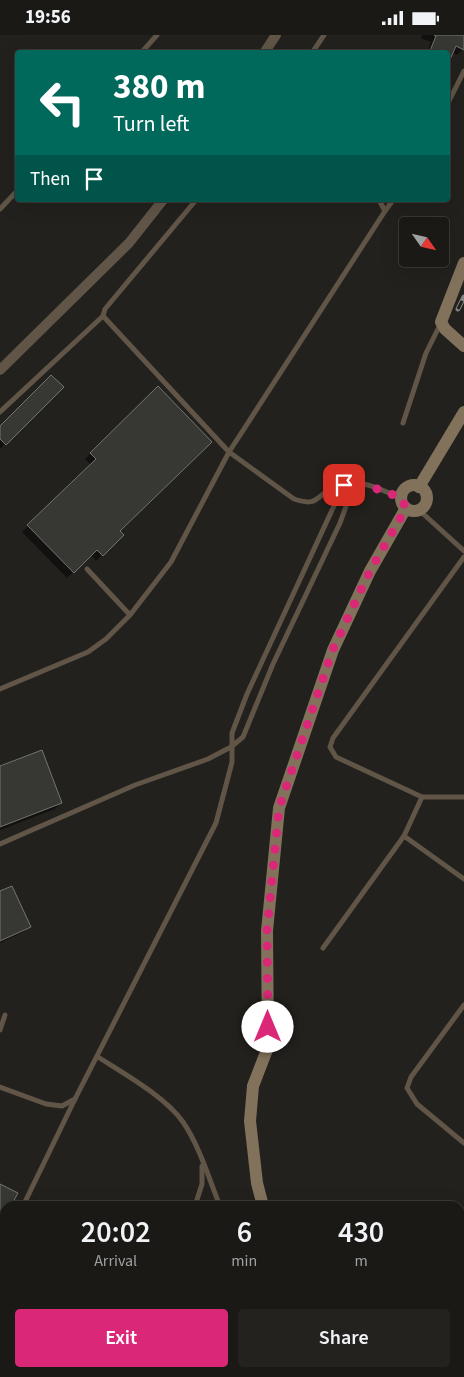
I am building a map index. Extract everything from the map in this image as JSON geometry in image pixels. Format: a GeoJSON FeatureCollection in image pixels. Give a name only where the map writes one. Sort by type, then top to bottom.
{"type":"FeatureCollection","features":[{"type":"Feature","properties":{"kind":"main road"},"geometry":{"type":"LineString","coordinates":[[464,263],[441,327],[464,346]]}},
{"type":"Feature","properties":{"kind":"main road"},"geometry":{"type":"LineString","coordinates":[[419,487],[464,412]]}},
{"type":"Feature","properties":{"kind":"main road"},"geometry":{"type":"LineString","coordinates":[[262,1201],[257,1183],[250,1121],[253,1085],[268,1047],[267,931],[279,808],[333,649],[370,571],[409,505],[407,487],[419,487]]}},
{"type":"Feature","properties":{"kind":"main road"},"geometry":{"type":"LineString","coordinates":[[409,505],[425,505],[426,496],[419,487]]}},
{"type":"Feature","properties":{"kind":"street"},"geometry":{"type":"LineString","coordinates":[[266,50],[276,35]]}},
{"type":"Feature","properties":{"kind":"street"},"geometry":{"type":"LineString","coordinates":[[0,370],[128,243],[161,202]]}},
{"type":"Feature","properties":{"kind":"lane"},"geometry":{"type":"LineString","coordinates":[[144,50],[157,35]]}},
{"type":"Feature","properties":{"kind":"lane"},"geometry":{"type":"LineString","coordinates":[[314,50],[324,35]]}},
{"type":"Feature","properties":{"kind":"lane"},"geometry":{"type":"LineString","coordinates":[[450,99],[464,71]]}},
{"type":"Feature","properties":{"kind":"lane"},"geometry":{"type":"LineString","coordinates":[[0,209],[15,192]]}},
{"type":"Feature","properties":{"kind":"lane"},"geometry":{"type":"LineString","coordinates":[[0,412],[103,316],[105,309],[194,202]]}},
{"type":"Feature","properties":{"kind":"lane"},"geometry":{"type":"LineString","coordinates":[[380,202],[385,211]]}},
{"type":"Feature","properties":{"kind":"lane"},"geometry":{"type":"LineString","coordinates":[[0,689],[88,652],[106,639],[130,615],[171,562],[229,453],[392,202]]}},
{"type":"Feature","properties":{"kind":"lane"},"geometry":{"type":"LineString","coordinates":[[103,316],[229,453],[294,499],[305,503],[316,501],[332,487],[354,483],[409,505],[464,551]]}},
{"type":"Feature","properties":{"kind":"lane"},"geometry":{"type":"LineString","coordinates":[[403,423],[426,353],[441,327]]}},
{"type":"Feature","properties":{"kind":"lane"},"geometry":{"type":"LineString","coordinates":[[0,844],[136,785],[208,759],[231,747],[243,737],[273,663],[343,516],[354,483]]}},
{"type":"Feature","properties":{"kind":"lane"},"geometry":{"type":"LineString","coordinates":[[25,1201],[75,1099],[216,823],[232,762],[232,733],[247,694],[339,495],[354,483]]}},
{"type":"Feature","properties":{"kind":"lane"},"geometry":{"type":"LineString","coordinates":[[464,557],[333,738],[330,747],[336,757],[422,797],[464,797]]}},
{"type":"Feature","properties":{"kind":"lane"},"geometry":{"type":"LineString","coordinates":[[86,569],[130,615]]}},
{"type":"Feature","properties":{"kind":"lane"},"geometry":{"type":"LineString","coordinates":[[323,948],[404,836],[422,797]]}},
{"type":"Feature","properties":{"kind":"lane"},"geometry":{"type":"LineString","coordinates":[[404,836],[464,879]]}},
{"type":"Feature","properties":{"kind":"lane"},"geometry":{"type":"LineString","coordinates":[[464,1005],[411,1077],[407,1088],[417,1104],[464,1143]]}},
{"type":"Feature","properties":{"kind":"lane"},"geometry":{"type":"LineString","coordinates":[[0,1030],[5,1015]]}},
{"type":"Feature","properties":{"kind":"lane"},"geometry":{"type":"LineString","coordinates":[[98,1057],[134,1080],[182,1121],[218,1201]]}},
{"type":"Feature","properties":{"kind":"lane"},"geometry":{"type":"LineString","coordinates":[[0,1087],[46,1103],[62,1106],[75,1099]]}},
{"type":"Feature","properties":{"kind":"lane"},"geometry":{"type":"LineString","coordinates":[[197,1201],[202,1184],[202,1163]]}},
{"type":"Feature","properties":{"kind":"building"},"geometry":{"type":"Polygon","coordinates":[[[434,35],[464,35],[464,50],[456,46],[450,60],[450,50],[430,50],[436,36],[434,35]]]}},
{"type":"Feature","properties":{"kind":"building"},"geometry":{"type":"Polygon","coordinates":[[[51,375],[64,387],[6,445],[0,439],[0,426],[51,375]]]}},
{"type":"Feature","properties":{"kind":"building"},"geometry":{"type":"Polygon","coordinates":[[[158,386],[212,442],[120,531],[124,535],[103,556],[97,550],[74,573],[27,525],[96,459],[90,453],[158,386]]]}},
{"type":"Feature","properties":{"kind":"building"},"geometry":{"type":"Polygon","coordinates":[[[42,750],[62,803],[0,827],[0,766],[42,750]]]}},
{"type":"Feature","properties":{"kind":"building"},"geometry":{"type":"Polygon","coordinates":[[[12,886],[31,927],[0,941],[0,891],[12,886]]]}},
{"type":"Feature","properties":{"kind":"building"},"geometry":{"type":"Polygon","coordinates":[[[0,1184],[18,1193],[14,1201],[0,1201],[0,1184]]]}},
{"type":"Feature","properties":{"kind":"railway"},"geometry":{"type":"LineString","coordinates":[[458,309],[464,297]]}},
{"type":"Feature","properties":{"kind":"route"},"geometry":{"type":"LineString","coordinates":[[268,1027],[267,931],[279,808],[333,649],[370,571],[406,508],[401,498],[370,486],[354,483],[344,485]]}}]}
